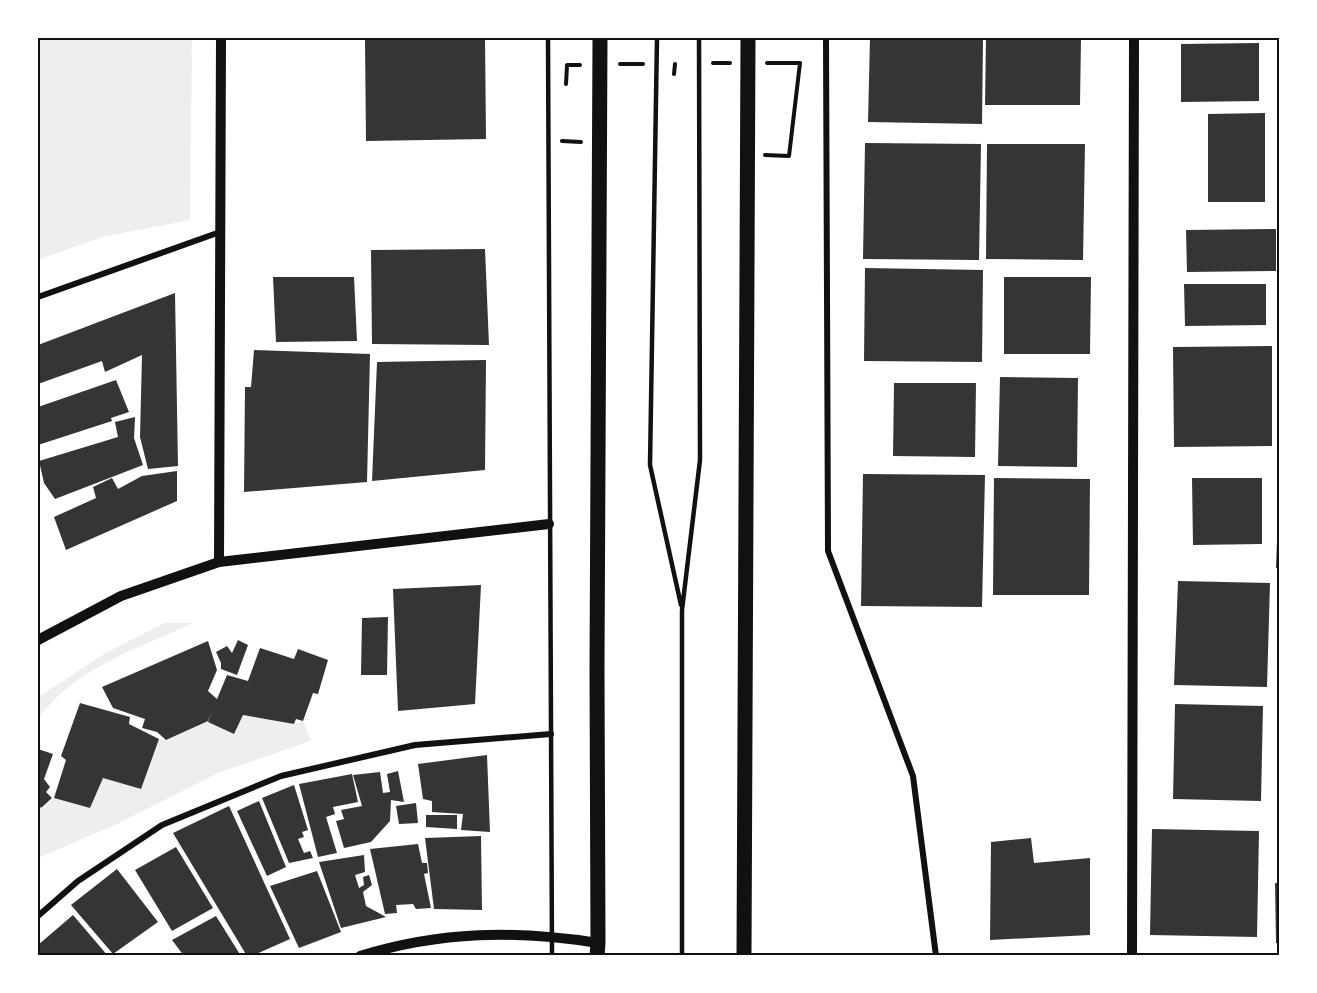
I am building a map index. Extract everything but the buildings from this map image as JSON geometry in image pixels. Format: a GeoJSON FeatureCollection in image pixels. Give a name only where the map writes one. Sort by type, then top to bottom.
{"type":"FeatureCollection","features":[{"type":"Feature","properties":{"kind":"main road"},"geometry":{"type":"LineString","coordinates":[[598,949],[600,38]]}},
{"type":"Feature","properties":{"kind":"main road"},"geometry":{"type":"LineString","coordinates":[[744,956],[748,38]]}},
{"type":"Feature","properties":{"kind":"street"},"geometry":{"type":"LineString","coordinates":[[219,562],[221,38]]}},
{"type":"Feature","properties":{"kind":"street"},"geometry":{"type":"LineString","coordinates":[[826,38],[828,551],[913,776],[936,956]]}},
{"type":"Feature","properties":{"kind":"street"},"geometry":{"type":"LineString","coordinates":[[1132,956],[1134,38]]}},
{"type":"Feature","properties":{"kind":"street"},"geometry":{"type":"LineString","coordinates":[[38,297],[220,232]]}},
{"type":"Feature","properties":{"kind":"street"},"geometry":{"type":"LineString","coordinates":[[38,640],[121,596],[219,562],[549,524]]}},
{"type":"Feature","properties":{"kind":"street"},"geometry":{"type":"LineString","coordinates":[[38,916],[78,881],[162,825],[281,776],[415,745],[551,734]]}},
{"type":"Feature","properties":{"kind":"street"},"geometry":{"type":"LineString","coordinates":[[360,956],[395,945],[474,934],[553,936],[598,949]]}},
{"type":"Feature","properties":{"kind":"lane"},"geometry":{"type":"LineString","coordinates":[[548,38],[552,956]]}},
{"type":"Feature","properties":{"kind":"lane"},"geometry":{"type":"LineString","coordinates":[[657,38],[650,465],[682,610]]}},
{"type":"Feature","properties":{"kind":"lane"},"geometry":{"type":"LineString","coordinates":[[682,956],[682,610],[700,460],[699,38]]}},
{"type":"Feature","properties":{"kind":"path"},"geometry":{"type":"LineString","coordinates":[[789,156],[800,63]]}},
{"type":"Feature","properties":{"kind":"shaded area"},"geometry":{"type":"Polygon","coordinates":[[[38,38],[192,38],[190,220],[102,237],[38,260],[38,38]]]}},
{"type":"Feature","properties":{"kind":"shaded area"},"geometry":{"type":"Polygon","coordinates":[[[164,623],[193,623],[129,651],[88,673],[53,701],[38,719],[38,697],[104,654],[164,623]]]}},
{"type":"Feature","properties":{"kind":"shaded area"},"geometry":{"type":"Polygon","coordinates":[[[243,715],[294,724],[303,721],[311,741],[218,773],[115,825],[38,858],[38,804],[42,808],[54,798],[90,808],[103,778],[140,789],[159,739],[166,740],[208,721],[234,734],[243,715]]]}}]}
